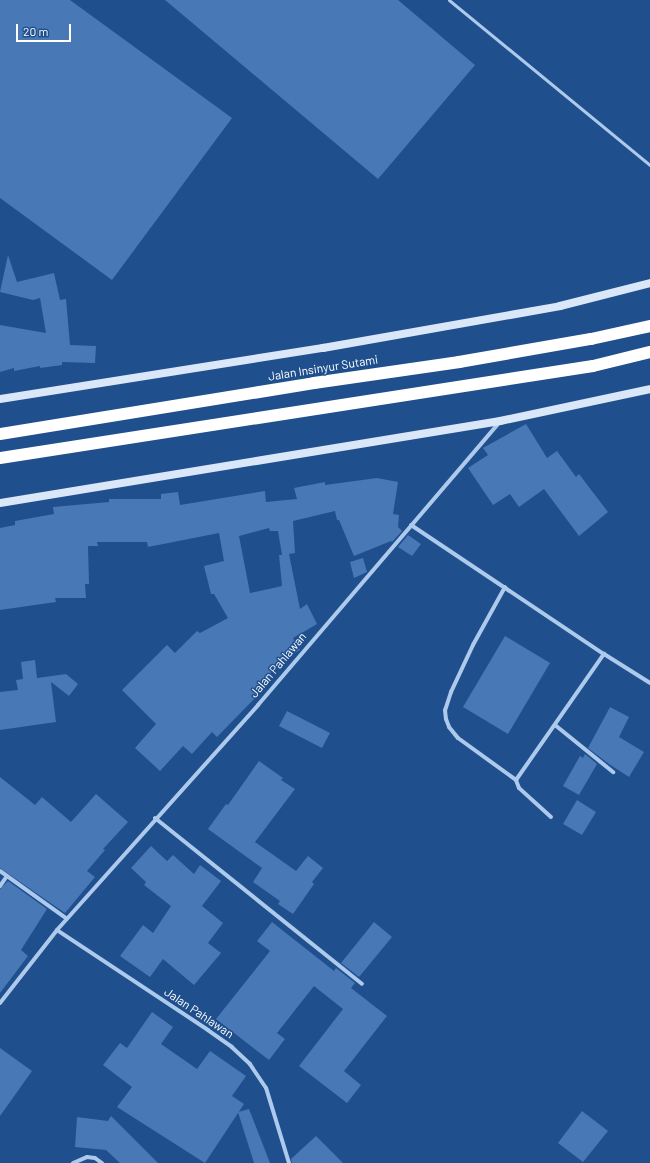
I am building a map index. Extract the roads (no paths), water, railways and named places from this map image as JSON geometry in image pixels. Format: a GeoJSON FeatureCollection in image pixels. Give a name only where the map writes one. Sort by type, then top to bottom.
{"type":"FeatureCollection","features":[{"type":"Feature","properties":{"kind":"highway","name":"Jalan Insinyur Sutami"},"geometry":{"type":"LineString","coordinates":[[0,434],[306,384],[459,362],[591,339],[650,326]]}},
{"type":"Feature","properties":{"kind":"highway"},"geometry":{"type":"LineString","coordinates":[[0,458],[593,366],[650,352]]}},
{"type":"Feature","properties":{"kind":"street"},"geometry":{"type":"LineString","coordinates":[[0,399],[315,349],[553,308],[650,284]]}},
{"type":"Feature","properties":{"kind":"street"},"geometry":{"type":"LineString","coordinates":[[0,503],[500,421],[650,389]]}},
{"type":"Feature","properties":{"kind":"street","name":"Jalan Pahlawan"},"geometry":{"type":"LineString","coordinates":[[290,1163],[266,1088],[250,1064],[232,1047],[208,1030],[57,930],[155,818],[258,705],[500,421]]}},
{"type":"Feature","properties":{"kind":"street"},"geometry":{"type":"LineString","coordinates":[[411,525],[604,654],[650,682]]}},
{"type":"Feature","properties":{"kind":"street"},"geometry":{"type":"LineString","coordinates":[[505,587],[473,645],[451,692],[445,710],[446,719],[449,727],[458,738],[516,780],[519,788],[551,817]]}},
{"type":"Feature","properties":{"kind":"street"},"geometry":{"type":"LineString","coordinates":[[516,780],[604,654]]}},
{"type":"Feature","properties":{"kind":"street"},"geometry":{"type":"LineString","coordinates":[[555,725],[613,772]]}},
{"type":"Feature","properties":{"kind":"street"},"geometry":{"type":"LineString","coordinates":[[155,818],[362,984]]}},
{"type":"Feature","properties":{"kind":"street"},"geometry":{"type":"LineString","coordinates":[[0,871],[67,919]]}},
{"type":"Feature","properties":{"kind":"street"},"geometry":{"type":"LineString","coordinates":[[0,886],[7,876]]}},
{"type":"Feature","properties":{"kind":"street"},"geometry":{"type":"LineString","coordinates":[[0,1003],[57,930]]}},
{"type":"Feature","properties":{"kind":"street"},"geometry":{"type":"LineString","coordinates":[[72,1163],[87,1157],[96,1158],[102,1163]]}},
{"type":"Feature","properties":{"kind":"lane"},"geometry":{"type":"LineString","coordinates":[[449,0],[650,165]]}}]}
